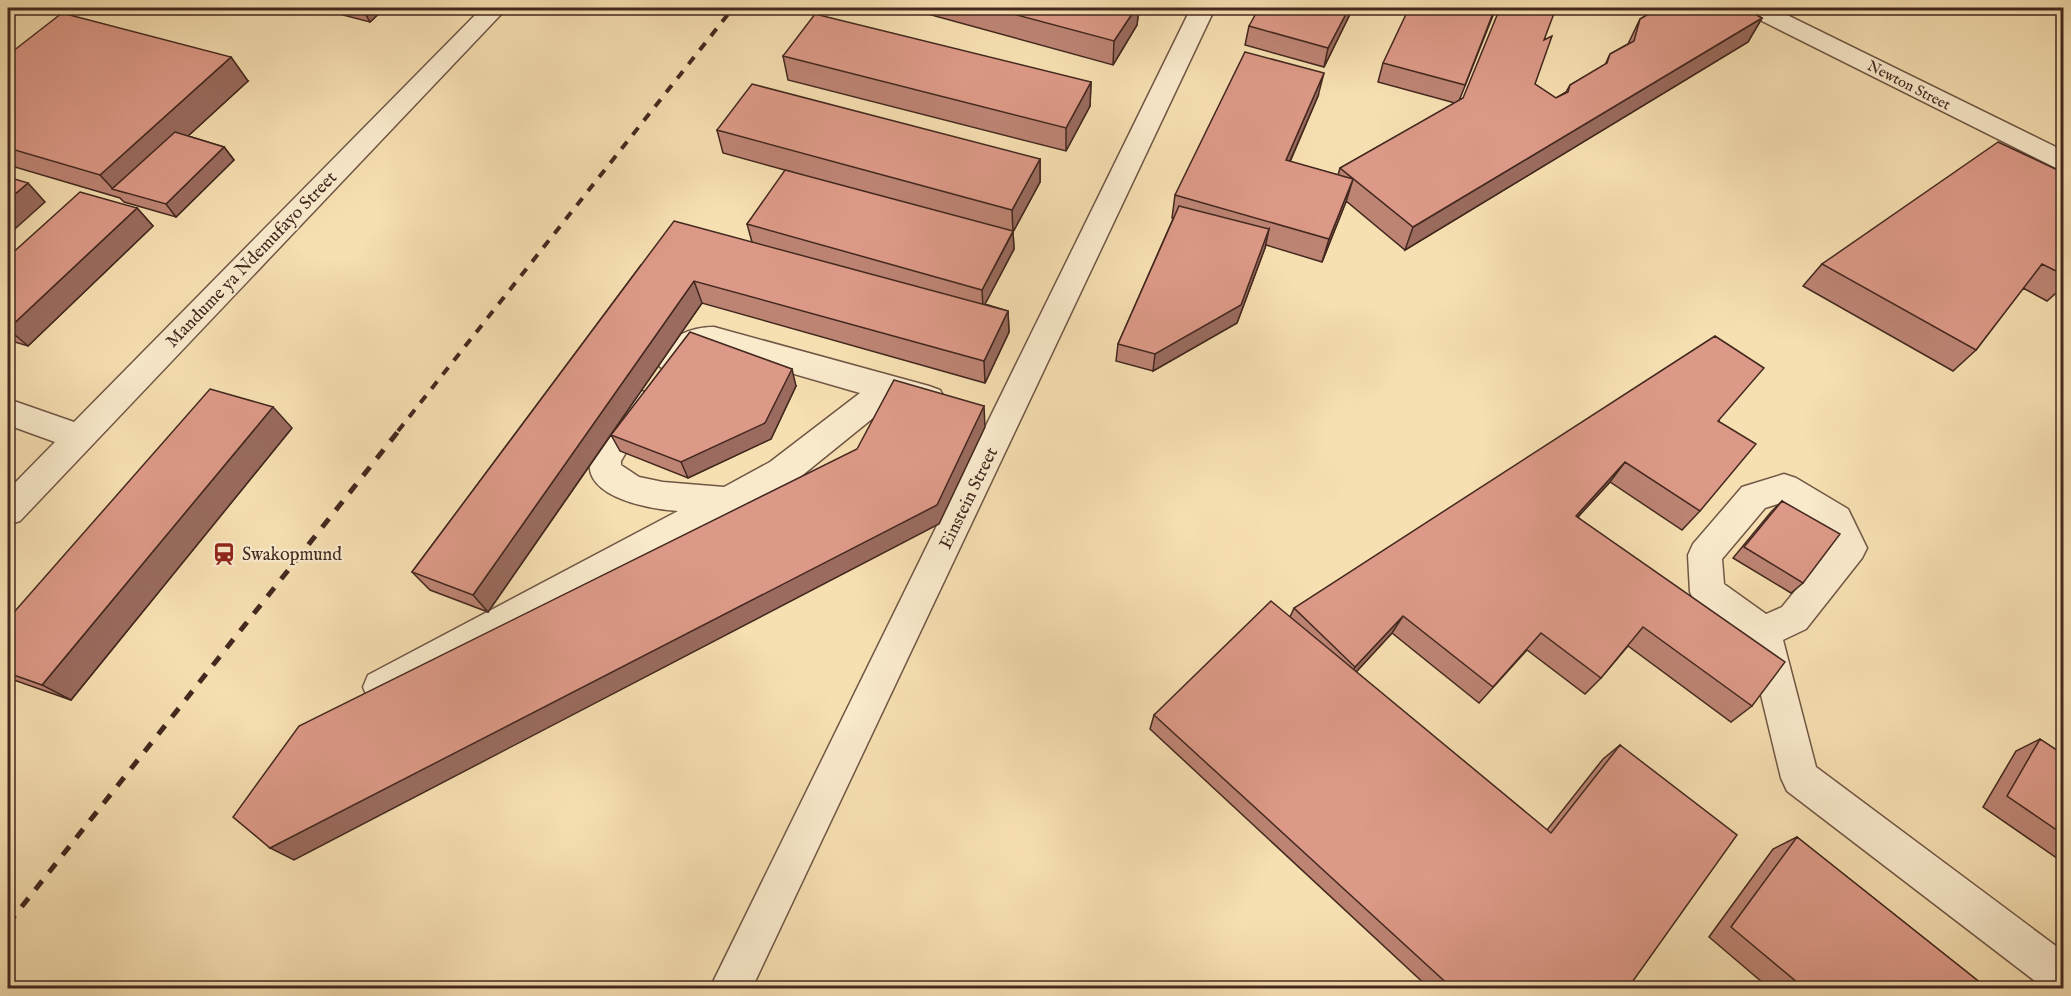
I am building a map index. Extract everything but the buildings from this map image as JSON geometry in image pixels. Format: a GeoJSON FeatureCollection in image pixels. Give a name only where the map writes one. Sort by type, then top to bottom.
{"type":"FeatureCollection","features":[{"type":"Feature","properties":{"kind":"street","name":"Mandume ya Ndemufayo Street"},"geometry":{"type":"LineString","coordinates":[[8,511],[495,8]]}},
{"type":"Feature","properties":{"kind":"street","name":"Einstein Street"},"geometry":{"type":"LineString","coordinates":[[731,988],[1203,8]]}},
{"type":"Feature","properties":{"kind":"street","name":"Newton Street"},"geometry":{"type":"LineString","coordinates":[[1755,8],[2064,163]]}},
{"type":"Feature","properties":{"kind":"street"},"geometry":{"type":"LineString","coordinates":[[728,501],[663,496],[630,489],[605,472],[605,459],[632,413],[685,345],[700,339],[714,339],[901,392],[1007,416]]}},
{"type":"Feature","properties":{"kind":"street"},"geometry":{"type":"LineString","coordinates":[[381,687],[782,472],[872,401],[901,392]]}},
{"type":"Feature","properties":{"kind":"street"},"geometry":{"type":"LineString","coordinates":[[8,412],[79,437]]}},
{"type":"Feature","properties":{"kind":"street"},"geometry":{"type":"LineString","coordinates":[[1763,632],[1794,618],[1850,548],[1836,519],[1784,488],[1754,497],[1705,555],[1707,592],[1763,632],[1800,778],[2064,978]]}},
{"type":"Feature","properties":{"kind":"railway"},"geometry":{"type":"LineString","coordinates":[[398,431],[733,8]]}},
{"type":"Feature","properties":{"kind":"railway"},"geometry":{"type":"LineString","coordinates":[[8,924],[400,429]]}},
{"type":"Feature","properties":{"kind":"place","name":"Swakopmund"},"geometry":{"type":"Point","coordinates":[224,554]}}]}
